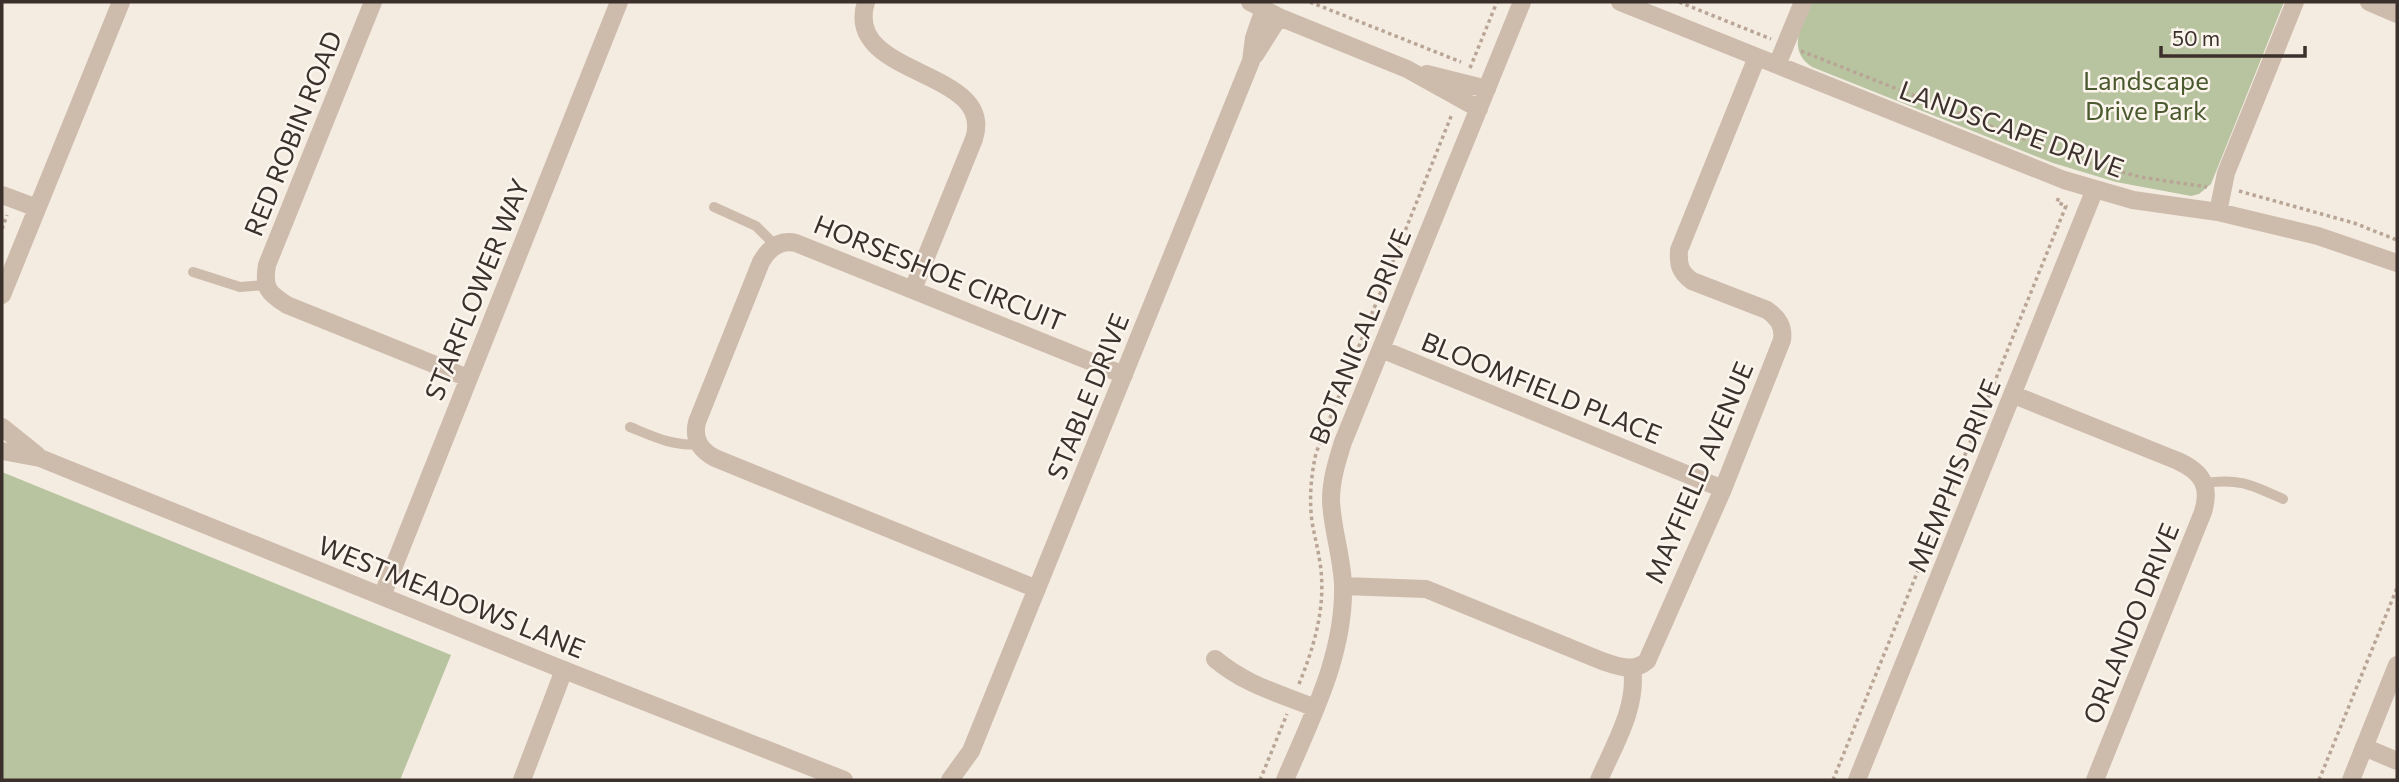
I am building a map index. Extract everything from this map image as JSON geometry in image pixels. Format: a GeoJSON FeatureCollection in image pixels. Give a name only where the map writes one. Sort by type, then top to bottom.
{"type":"FeatureCollection","features":[{"type":"Feature","properties":{"kind":"street","name":"RED ROBIN ROAD"},"geometry":{"type":"LineString","coordinates":[[265,285],[267,265],[373,2]]}},
{"type":"Feature","properties":{"kind":"street","name":"STARFLOWER WAY"},"geometry":{"type":"LineString","coordinates":[[382,596],[620,2]]}},
{"type":"Feature","properties":{"kind":"street"},"geometry":{"type":"LineString","coordinates":[[866,2],[862,22],[869,39],[885,52],[961,97],[974,109],[976,117],[974,139],[913,289]]}},
{"type":"Feature","properties":{"kind":"street","name":"BOTANICAL DRIVE"},"geometry":{"type":"LineString","coordinates":[[1285,780],[1331,666],[1340,625],[1343,586],[1331,497],[1335,468],[1343,442],[1522,2]]}},
{"type":"Feature","properties":{"kind":"street","name":"LANDSCAPE DRIVE"},"geometry":{"type":"LineString","coordinates":[[1620,2],[2064,180],[2133,200],[2218,212],[2318,236],[2397,263]]}},
{"type":"Feature","properties":{"kind":"street"},"geometry":{"type":"LineString","coordinates":[[1777,65],[1803,2]]}},
{"type":"Feature","properties":{"kind":"street"},"geometry":{"type":"LineString","coordinates":[[2218,212],[2222,188],[2295,2]]}},
{"type":"Feature","properties":{"kind":"street"},"geometry":{"type":"LineString","coordinates":[[2369,2],[2397,14]]}},
{"type":"Feature","properties":{"kind":"street"},"geometry":{"type":"LineString","coordinates":[[2,295],[118,3]]}},
{"type":"Feature","properties":{"kind":"street"},"geometry":{"type":"LineString","coordinates":[[1264,9],[1407,69],[1479,109]]}},
{"type":"Feature","properties":{"kind":"street","name":"STABLE DRIVE"},"geometry":{"type":"LineString","coordinates":[[950,780],[971,751],[1251,61],[1261,48],[1264,9]]}},
{"type":"Feature","properties":{"kind":"street","name":"MAYFIELD AVENUE"},"geometry":{"type":"LineString","coordinates":[[1632,668],[1642,666],[1652,651],[1723,489],[1783,333],[1776,317],[1767,310],[1692,281],[1683,274],[1678,261],[1679,250],[1757,57]]}},
{"type":"Feature","properties":{"kind":"street"},"geometry":{"type":"LineString","coordinates":[[1407,69],[1488,89]]}},
{"type":"Feature","properties":{"kind":"street","name":"MEMPHIS DRIVE"},"geometry":{"type":"LineString","coordinates":[[1857,780],[2014,396],[2095,188]]}},
{"type":"Feature","properties":{"kind":"street"},"geometry":{"type":"LineString","coordinates":[[2,195],[37,208]]}},
{"type":"Feature","properties":{"kind":"street","name":"HORSESHOE CIRCUIT"},"geometry":{"type":"LineString","coordinates":[[698,444],[695,432],[697,422],[761,262],[775,245],[790,241],[1124,374]]}},
{"type":"Feature","properties":{"kind":"street"},"geometry":{"type":"LineString","coordinates":[[265,285],[271,295],[287,305],[468,378]]}},
{"type":"Feature","properties":{"kind":"street","name":"BLOOMFIELD PLACE"},"geometry":{"type":"LineString","coordinates":[[1381,349],[1723,489]]}},
{"type":"Feature","properties":{"kind":"street"},"geometry":{"type":"LineString","coordinates":[[2014,396],[2178,461],[2197,471],[2206,484]]}},
{"type":"Feature","properties":{"kind":"street","name":"WESTMEADOWS LANE"},"geometry":{"type":"LineString","coordinates":[[2,427],[40,458]]}},
{"type":"Feature","properties":{"kind":"street"},"geometry":{"type":"LineString","coordinates":[[698,444],[703,451],[715,458],[1037,589]]}},
{"type":"Feature","properties":{"kind":"street","name":"WESTMEADOWS LANE"},"geometry":{"type":"LineString","coordinates":[[2,451],[40,458],[844,780]]}},
{"type":"Feature","properties":{"kind":"street","name":"ORLANDO DRIVE"},"geometry":{"type":"LineString","coordinates":[[2095,780],[2203,512],[2207,497],[2206,484]]}},
{"type":"Feature","properties":{"kind":"street"},"geometry":{"type":"LineString","coordinates":[[1343,586],[1426,589],[1602,661],[1632,668],[1634,687],[1629,709],[1599,780]]}},
{"type":"Feature","properties":{"kind":"street"},"geometry":{"type":"LineString","coordinates":[[1215,659],[1250,684],[1315,708]]}},
{"type":"Feature","properties":{"kind":"street"},"geometry":{"type":"LineString","coordinates":[[2351,780],[2397,665]]}},
{"type":"Feature","properties":{"kind":"street"},"geometry":{"type":"LineString","coordinates":[[522,780],[564,670]]}},
{"type":"Feature","properties":{"kind":"street"},"geometry":{"type":"LineString","coordinates":[[2364,747],[2397,761]]}},
{"type":"Feature","properties":{"kind":"street","name":"STABLE DRIVE"},"geometry":{"type":"LineString","coordinates":[[967,780],[971,751]]}},
{"type":"Feature","properties":{"kind":"lane","name":"HORSESHOE CIRCUIT"},"geometry":{"type":"LineString","coordinates":[[714,207],[756,226],[775,245]]}},
{"type":"Feature","properties":{"kind":"lane"},"geometry":{"type":"LineString","coordinates":[[193,272],[240,288],[265,285]]}},
{"type":"Feature","properties":{"kind":"lane"},"geometry":{"type":"LineString","coordinates":[[630,428],[674,444],[698,444]]}},
{"type":"Feature","properties":{"kind":"lane"},"geometry":{"type":"LineString","coordinates":[[2206,484],[2237,481],[2283,499]]}},
{"type":"Feature","properties":{"kind":"path"},"geometry":{"type":"LineString","coordinates":[[1310,2],[1471,66]]}},
{"type":"Feature","properties":{"kind":"path"},"geometry":{"type":"LineString","coordinates":[[1679,2],[2000,132],[2072,158],[2140,177],[2242,191],[2354,223],[2397,240]]}},
{"type":"Feature","properties":{"kind":"path"},"geometry":{"type":"LineString","coordinates":[[1833,780],[2066,206],[2057,202],[2072,158]]}},
{"type":"Feature","properties":{"kind":"path"},"geometry":{"type":"LineString","coordinates":[[2319,780],[2397,588]]}},
{"type":"Feature","properties":{"kind":"green space","name":"Landscape Drive Park"},"geometry":{"type":"Polygon","coordinates":[[[1811,2],[2284,2],[2211,184],[2199,194],[2191,196],[2116,182],[2053,163],[1812,67],[1804,60],[1798,45],[1798,36],[1811,2]]]}},
{"type":"Feature","properties":{"kind":"green space"},"geometry":{"type":"Polygon","coordinates":[[[2,472],[451,655],[400,780],[2,780],[2,472]]]}}]}
